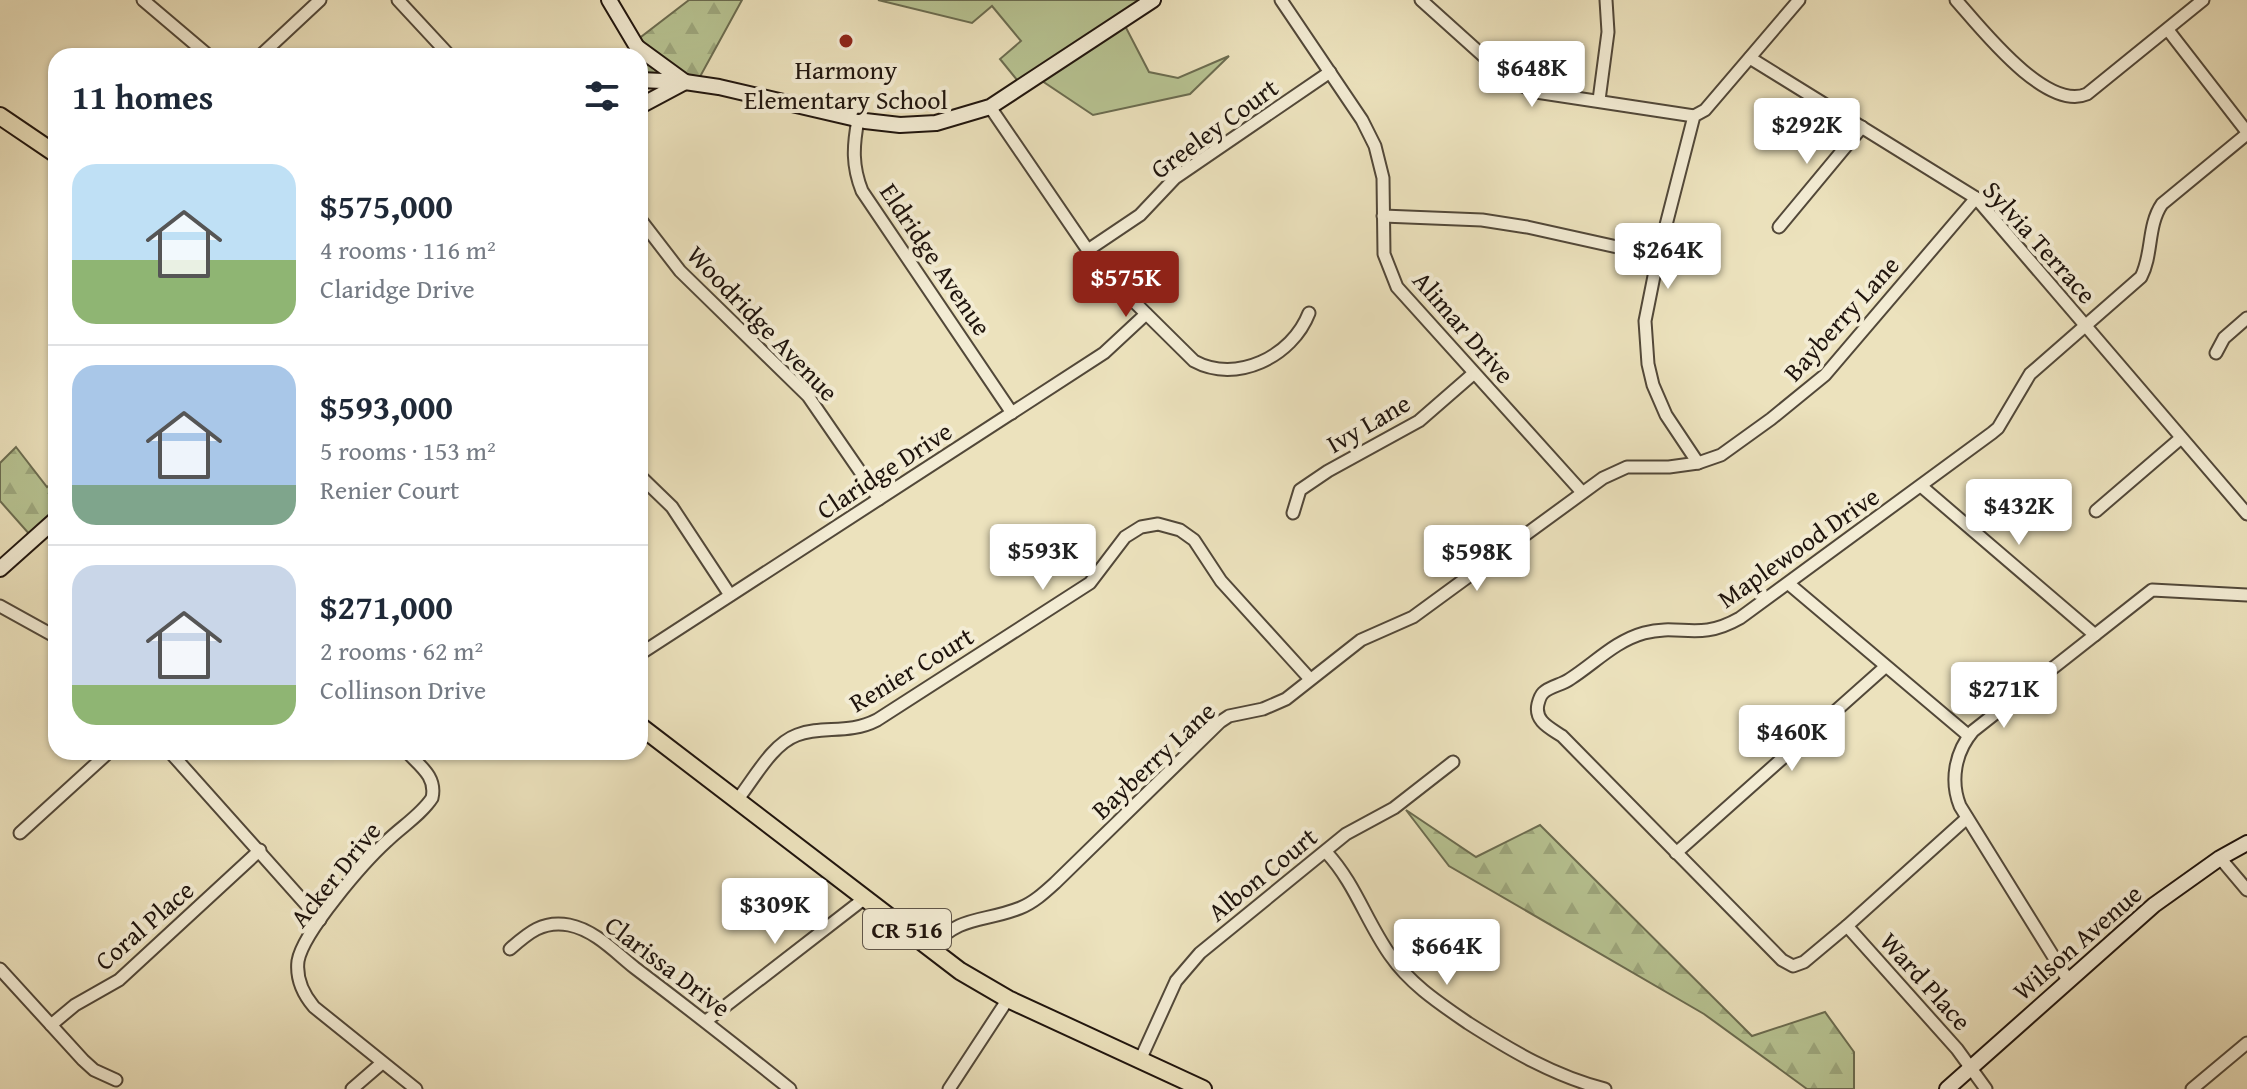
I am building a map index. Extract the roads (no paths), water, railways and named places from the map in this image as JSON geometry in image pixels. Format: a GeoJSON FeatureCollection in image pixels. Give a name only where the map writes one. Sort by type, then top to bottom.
{"type":"FeatureCollection","features":[{"type":"Feature","properties":{"kind":"main road"},"geometry":{"type":"LineString","coordinates":[[0,116],[48,149]]}},
{"type":"Feature","properties":{"kind":"main road","name":"CR 516"},"geometry":{"type":"LineString","coordinates":[[648,732],[973,979],[1008,999],[1203,1089]]}},
{"type":"Feature","properties":{"kind":"street"},"geometry":{"type":"LineString","coordinates":[[143,0],[200,48]]}},
{"type":"Feature","properties":{"kind":"street"},"geometry":{"type":"LineString","coordinates":[[269,48],[320,0]]}},
{"type":"Feature","properties":{"kind":"street"},"geometry":{"type":"LineString","coordinates":[[398,0],[443,48]]}},
{"type":"Feature","properties":{"kind":"street"},"geometry":{"type":"LineString","coordinates":[[609,0],[636,48]]}},
{"type":"Feature","properties":{"kind":"street"},"geometry":{"type":"LineString","coordinates":[[648,80],[719,87],[858,120],[900,125],[923,124],[953,119],[990,107],[1153,0]]}},
{"type":"Feature","properties":{"kind":"street","name":"Alimar Drive"},"geometry":{"type":"LineString","coordinates":[[1281,0],[1362,120],[1375,146],[1383,178],[1384,254],[1391,277],[1473,374],[1581,491]]}},
{"type":"Feature","properties":{"kind":"street"},"geometry":{"type":"LineString","coordinates":[[1421,0],[1517,85],[1536,92],[1694,116],[1705,110],[1799,0]]}},
{"type":"Feature","properties":{"kind":"street"},"geometry":{"type":"LineString","coordinates":[[1599,100],[1608,32],[1606,0]]}},
{"type":"Feature","properties":{"kind":"street"},"geometry":{"type":"LineString","coordinates":[[1956,0],[2011,63],[2069,97],[2079,98],[2203,0]]}},
{"type":"Feature","properties":{"kind":"street"},"geometry":{"type":"LineString","coordinates":[[2168,30],[2247,133]]}},
{"type":"Feature","properties":{"kind":"street"},"geometry":{"type":"LineString","coordinates":[[648,58],[685,82]]}},
{"type":"Feature","properties":{"kind":"street","name":"Sylvia Terrace"},"geometry":{"type":"LineString","coordinates":[[1750,58],[1976,198],[2247,514]]}},
{"type":"Feature","properties":{"kind":"street","name":"Greeley Court"},"geometry":{"type":"LineString","coordinates":[[1088,250],[1140,215],[1175,178],[1330,72]]}},
{"type":"Feature","properties":{"kind":"street"},"geometry":{"type":"LineString","coordinates":[[648,102],[685,82]]}},
{"type":"Feature","properties":{"kind":"street"},"geometry":{"type":"LineString","coordinates":[[990,107],[1100,268],[1194,361],[1224,371],[1250,367],[1268,358],[1301,330],[1309,313]]}},
{"type":"Feature","properties":{"kind":"street"},"geometry":{"type":"LineString","coordinates":[[1694,116],[1658,256],[1645,321],[1648,364],[1661,405],[1698,463]]}},
{"type":"Feature","properties":{"kind":"street","name":"Eldridge Avenue"},"geometry":{"type":"LineString","coordinates":[[858,120],[853,150],[862,191],[1012,413]]}},
{"type":"Feature","properties":{"kind":"street"},"geometry":{"type":"LineString","coordinates":[[1779,227],[1862,127]]}},
{"type":"Feature","properties":{"kind":"street","name":"Maplewood Drive"},"geometry":{"type":"LineString","coordinates":[[1967,818],[1804,962],[1797,966],[1790,965],[1562,736],[1544,725],[1538,716],[1538,701],[1546,690],[1569,681],[1628,639],[1656,631],[1718,629],[1740,618],[1998,428],[2030,374],[2141,277],[2155,216],[2162,204],[2247,133]]}},
{"type":"Feature","properties":{"kind":"street","name":"Bayberry Lane"},"geometry":{"type":"LineString","coordinates":[[930,948],[958,925],[1017,910],[1032,902],[1220,722],[1229,716],[1271,707],[1291,696],[1361,640],[1413,617],[1581,491],[1627,467],[1669,467],[1698,463],[1721,455],[1816,385],[1976,198]]}},
{"type":"Feature","properties":{"kind":"street"},"geometry":{"type":"LineString","coordinates":[[1383,216],[1482,220],[1658,256]]}},
{"type":"Feature","properties":{"kind":"street","name":"Woodridge Avenue"},"geometry":{"type":"LineString","coordinates":[[648,229],[680,271],[808,396],[879,499]]}},
{"type":"Feature","properties":{"kind":"street","name":"Claridge Drive"},"geometry":{"type":"LineString","coordinates":[[648,649],[1104,353],[1146,314]]}},
{"type":"Feature","properties":{"kind":"street"},"geometry":{"type":"LineString","coordinates":[[2216,353],[2224,338],[2247,318]]}},
{"type":"Feature","properties":{"kind":"street","name":"Ivy Lane"},"geometry":{"type":"LineString","coordinates":[[1293,513],[1300,490],[1419,421],[1473,374]]}},
{"type":"Feature","properties":{"kind":"street"},"geometry":{"type":"LineString","coordinates":[[2096,511],[2181,438]]}},
{"type":"Feature","properties":{"kind":"street"},"geometry":{"type":"LineString","coordinates":[[648,484],[672,507],[730,595]]}},
{"type":"Feature","properties":{"kind":"street"},"geometry":{"type":"LineString","coordinates":[[1921,486],[2095,635]]}},
{"type":"Feature","properties":{"kind":"street","name":"Renier Court"},"geometry":{"type":"LineString","coordinates":[[738,799],[787,740],[804,733],[854,729],[877,720],[1090,583],[1125,537],[1148,525],[1169,526],[1194,540],[1221,581],[1310,679]]}},
{"type":"Feature","properties":{"kind":"street"},"geometry":{"type":"LineString","coordinates":[[0,569],[48,526]]}},
{"type":"Feature","properties":{"kind":"street"},"geometry":{"type":"LineString","coordinates":[[1789,584],[1969,736]]}},
{"type":"Feature","properties":{"kind":"street"},"geometry":{"type":"LineString","coordinates":[[2068,980],[1958,800],[1955,784],[1959,757],[1969,736],[2152,590],[2247,595]]}},
{"type":"Feature","properties":{"kind":"street"},"geometry":{"type":"LineString","coordinates":[[0,606],[48,633]]}},
{"type":"Feature","properties":{"kind":"street"},"geometry":{"type":"LineString","coordinates":[[1676,853],[1885,667]]}},
{"type":"Feature","properties":{"kind":"street"},"geometry":{"type":"LineString","coordinates":[[20,833],[100,760]]}},
{"type":"Feature","properties":{"kind":"street"},"geometry":{"type":"LineString","coordinates":[[177,760],[320,920]]}},
{"type":"Feature","properties":{"kind":"street","name":"Acker Drive"},"geometry":{"type":"LineString","coordinates":[[414,760],[430,778],[432,798],[367,862],[320,920],[300,953],[298,971],[302,989],[314,1007],[416,1089]]}},
{"type":"Feature","properties":{"kind":"street","name":"Albon Court"},"geometry":{"type":"LineString","coordinates":[[1141,1058],[1176,981],[1211,943],[1352,830],[1408,798],[1453,762]]}},
{"type":"Feature","properties":{"kind":"street","name":"Wilson Avenue"},"geometry":{"type":"LineString","coordinates":[[1947,1089],[2154,905],[2220,858],[2247,843]]}},
{"type":"Feature","properties":{"kind":"street","name":"Coral Place"},"geometry":{"type":"LineString","coordinates":[[51,1025],[75,1005],[119,980],[260,850]]}},
{"type":"Feature","properties":{"kind":"street"},"geometry":{"type":"LineString","coordinates":[[1326,852],[1347,877],[1390,956],[1422,990],[1521,1057],[1560,1075],[1605,1089]]}},
{"type":"Feature","properties":{"kind":"street"},"geometry":{"type":"LineString","coordinates":[[2220,858],[2247,890]]}},
{"type":"Feature","properties":{"kind":"street"},"geometry":{"type":"LineString","coordinates":[[706,1021],[865,898]]}},
{"type":"Feature","properties":{"kind":"street","name":"Clarissa Drive"},"geometry":{"type":"LineString","coordinates":[[510,949],[529,932],[540,927],[559,924],[579,928],[621,956],[790,1089]]}},
{"type":"Feature","properties":{"kind":"street","name":"Ward Place"},"geometry":{"type":"LineString","coordinates":[[1847,926],[1972,1066],[1986,1089]]}},
{"type":"Feature","properties":{"kind":"street"},"geometry":{"type":"LineString","coordinates":[[0,969],[88,1065],[116,1080]]}},
{"type":"Feature","properties":{"kind":"street"},"geometry":{"type":"LineString","coordinates":[[949,1089],[1008,999]]}},
{"type":"Feature","properties":{"kind":"street"},"geometry":{"type":"LineString","coordinates":[[2192,1089],[2247,1043]]}},
{"type":"Feature","properties":{"kind":"street"},"geometry":{"type":"LineString","coordinates":[[352,1089],[382,1063]]}},
{"type":"Feature","properties":{"kind":"place","name":"Harmony Elementary School"},"geometry":{"type":"Point","coordinates":[846,41]}}]}
